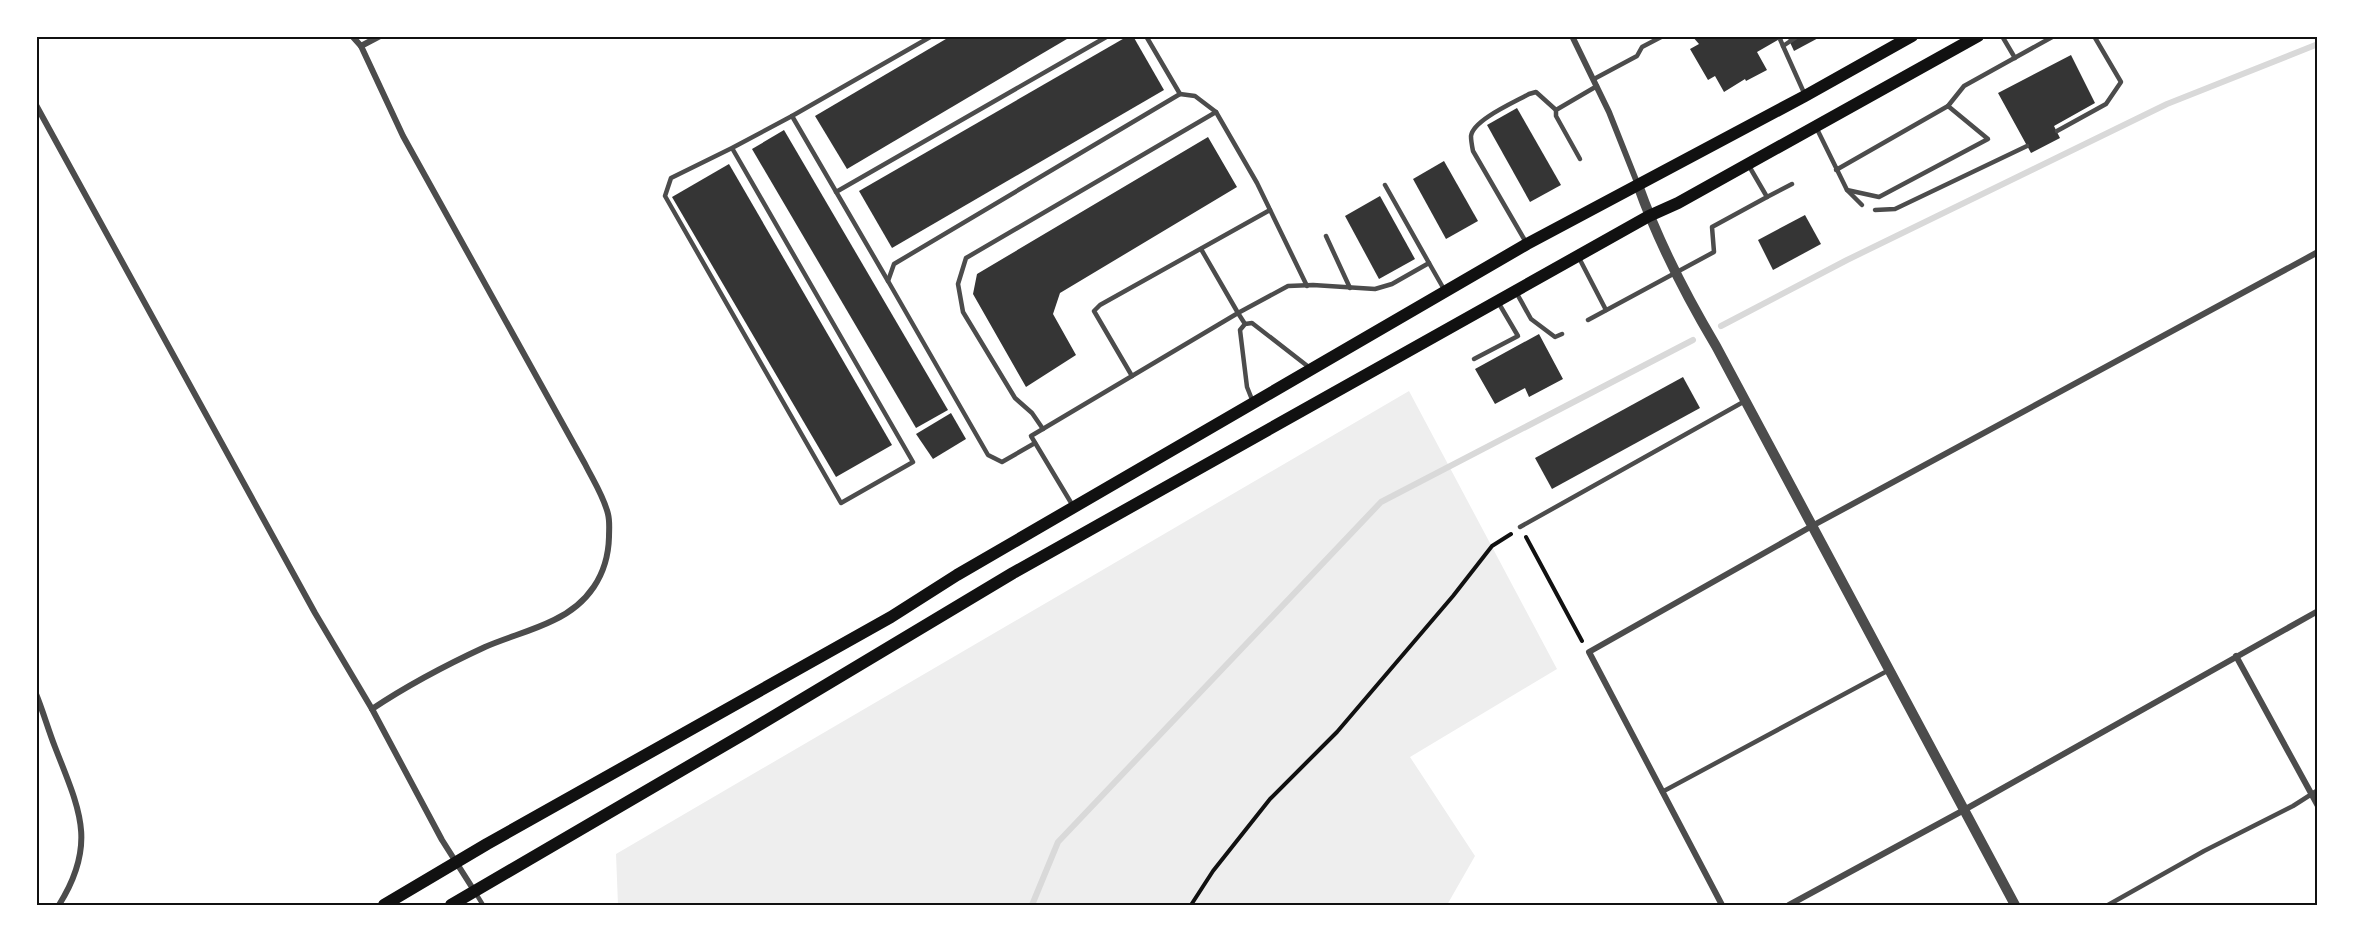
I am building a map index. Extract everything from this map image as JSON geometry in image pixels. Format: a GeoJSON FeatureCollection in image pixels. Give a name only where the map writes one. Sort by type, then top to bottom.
{"type":"FeatureCollection","features":[{"type":"Feature","properties":{"kind":"main road"},"geometry":{"type":"LineString","coordinates":[[384,905],[891,617],[957,575],[1527,244],[1805,96],[1912,36]]}},
{"type":"Feature","properties":{"kind":"main road"},"geometry":{"type":"LineString","coordinates":[[451,905],[1023,567],[1649,216],[1678,203],[1978,36]]}},
{"type":"Feature","properties":{"kind":"street"},"geometry":{"type":"LineString","coordinates":[[352,36],[361,46],[404,136],[585,464],[602,497],[609,520],[609,550],[604,569],[594,588],[578,604],[555,620],[485,647],[412,684],[372,709]]}},
{"type":"Feature","properties":{"kind":"street"},"geometry":{"type":"LineString","coordinates":[[361,46],[380,36]]}},
{"type":"Feature","properties":{"kind":"street"},"geometry":{"type":"LineString","coordinates":[[1572,36],[1596,83],[1649,216],[1697,315],[1716,346],[2015,905]]}},
{"type":"Feature","properties":{"kind":"street"},"geometry":{"type":"LineString","coordinates":[[36,105],[315,614],[372,709],[474,892]]}},
{"type":"Feature","properties":{"kind":"street"},"geometry":{"type":"LineString","coordinates":[[1722,905],[1589,652],[1812,526],[2318,252]]}},
{"type":"Feature","properties":{"kind":"street"},"geometry":{"type":"LineString","coordinates":[[1789,905],[1964,810],[2318,610]]}},
{"type":"Feature","properties":{"kind":"street"},"geometry":{"type":"LineString","coordinates":[[2236,656],[2318,806]]}},
{"type":"Feature","properties":{"kind":"street"},"geometry":{"type":"LineString","coordinates":[[36,694],[73,790],[82,838],[77,871],[59,905]]}},
{"type":"Feature","properties":{"kind":"lane"},"geometry":{"type":"LineString","coordinates":[[732,148],[913,462],[841,503],[665,196],[671,178],[792,116],[932,36]]}},
{"type":"Feature","properties":{"kind":"lane"},"geometry":{"type":"LineString","coordinates":[[836,192],[1108,36]]}},
{"type":"Feature","properties":{"kind":"lane"},"geometry":{"type":"LineString","coordinates":[[1146,36],[1180,94]]}},
{"type":"Feature","properties":{"kind":"lane"},"geometry":{"type":"LineString","coordinates":[[1556,110],[1637,56],[1642,47],[1663,36]]}},
{"type":"Feature","properties":{"kind":"lane"},"geometry":{"type":"LineString","coordinates":[[1783,36],[1780,39],[1805,96]]}},
{"type":"Feature","properties":{"kind":"lane"},"geometry":{"type":"LineString","coordinates":[[1783,46],[1798,36]]}},
{"type":"Feature","properties":{"kind":"lane"},"geometry":{"type":"LineString","coordinates":[[2002,36],[2015,58]]}},
{"type":"Feature","properties":{"kind":"lane"},"geometry":{"type":"LineString","coordinates":[[1836,170],[1948,106],[1964,86],[2054,36]]}},
{"type":"Feature","properties":{"kind":"lane"},"geometry":{"type":"LineString","coordinates":[[2057,131],[2106,104],[2121,82],[2094,36]]}},
{"type":"Feature","properties":{"kind":"lane"},"geometry":{"type":"LineString","coordinates":[[1527,244],[1473,151],[1471,136],[1474,128],[1481,121],[1536,92],[1556,110],[1556,116],[1580,159]]}},
{"type":"Feature","properties":{"kind":"lane"},"geometry":{"type":"LineString","coordinates":[[888,281],[894,264],[1180,94],[1195,96],[1215,112],[1270,210],[1307,286]]}},
{"type":"Feature","properties":{"kind":"lane"},"geometry":{"type":"LineString","coordinates":[[1847,190],[1879,197],[1988,139],[1948,106]]}},
{"type":"Feature","properties":{"kind":"lane"},"geometry":{"type":"LineString","coordinates":[[1043,429],[1032,413],[1015,398],[963,312],[957,284],[966,258],[1215,112]]}},
{"type":"Feature","properties":{"kind":"lane"},"geometry":{"type":"LineString","coordinates":[[792,116],[988,455],[1002,462],[1035,443]]}},
{"type":"Feature","properties":{"kind":"lane"},"geometry":{"type":"LineString","coordinates":[[1815,127],[1847,190],[1862,205]]}},
{"type":"Feature","properties":{"kind":"lane"},"geometry":{"type":"LineString","coordinates":[[1875,210],[1895,209],[2026,146]]}},
{"type":"Feature","properties":{"kind":"lane"},"geometry":{"type":"LineString","coordinates":[[1748,164],[1767,198]]}},
{"type":"Feature","properties":{"kind":"lane"},"geometry":{"type":"LineString","coordinates":[[1588,320],[1714,252],[1712,228],[1792,184]]}},
{"type":"Feature","properties":{"kind":"lane"},"geometry":{"type":"LineString","coordinates":[[1385,185],[1445,291]]}},
{"type":"Feature","properties":{"kind":"lane"},"geometry":{"type":"LineString","coordinates":[[1132,376],[1094,311],[1100,305],[1270,210]]}},
{"type":"Feature","properties":{"kind":"lane"},"geometry":{"type":"LineString","coordinates":[[1326,236],[1350,288]]}},
{"type":"Feature","properties":{"kind":"lane"},"geometry":{"type":"LineString","coordinates":[[1201,249],[1245,324]]}},
{"type":"Feature","properties":{"kind":"lane"},"geometry":{"type":"LineString","coordinates":[[1578,256],[1606,310]]}},
{"type":"Feature","properties":{"kind":"lane"},"geometry":{"type":"LineString","coordinates":[[1074,508],[1031,436],[1238,312],[1288,286],[1375,289],[1392,284],[1429,263]]}},
{"type":"Feature","properties":{"kind":"lane"},"geometry":{"type":"LineString","coordinates":[[1516,291],[1532,319],[1555,338],[1562,334]]}},
{"type":"Feature","properties":{"kind":"lane"},"geometry":{"type":"LineString","coordinates":[[1474,360],[1518,336],[1498,302]]}},
{"type":"Feature","properties":{"kind":"lane"},"geometry":{"type":"LineString","coordinates":[[1254,404],[1247,387],[1240,330],[1245,324],[1252,323],[1312,370]]}},
{"type":"Feature","properties":{"kind":"lane"},"geometry":{"type":"LineString","coordinates":[[1520,527],[1745,401]]}},
{"type":"Feature","properties":{"kind":"lane"},"geometry":{"type":"LineString","coordinates":[[1662,792],[1889,670]]}},
{"type":"Feature","properties":{"kind":"lane"},"geometry":{"type":"LineString","coordinates":[[2108,905],[2204,851],[2293,806],[2318,790]]}},
{"type":"Feature","properties":{"kind":"lane"},"geometry":{"type":"LineString","coordinates":[[474,892],[483,905]]}},
{"type":"Feature","properties":{"kind":"path"},"geometry":{"type":"LineString","coordinates":[[1191,905],[1213,871],[1269,799],[1336,732],[1453,596],[1492,546],[1520,527],[1589,652]]}},
{"type":"Feature","properties":{"kind":"shaded area"},"geometry":{"type":"Polygon","coordinates":[[[1409,391],[1557,669],[1410,757],[1475,856],[1447,905],[618,905],[616,854],[1409,391]]]}},
{"type":"Feature","properties":{"kind":"building"},"geometry":{"type":"Polygon","coordinates":[[[951,36],[1072,36],[847,169],[815,116],[951,36]]]}},
{"type":"Feature","properties":{"kind":"building"},"geometry":{"type":"Polygon","coordinates":[[[1128,36],[1133,36],[1164,90],[892,248],[859,191],[1128,36]]]}},
{"type":"Feature","properties":{"kind":"building"},"geometry":{"type":"Polygon","coordinates":[[[1692,36],[1785,36],[1757,52],[1767,70],[1746,81],[1745,79],[1724,92],[1715,76],[1708,80],[1690,49],[1699,44],[1692,36]]]}},
{"type":"Feature","properties":{"kind":"building"},"geometry":{"type":"Polygon","coordinates":[[[1787,36],[1822,36],[1794,51],[1787,36]]]}},
{"type":"Feature","properties":{"kind":"building"},"geometry":{"type":"Polygon","coordinates":[[[2071,55],[2095,103],[2054,126],[2060,138],[2031,153],[1998,93],[2071,55]]]}},
{"type":"Feature","properties":{"kind":"building"},"geometry":{"type":"Polygon","coordinates":[[[1517,108],[1561,185],[1530,202],[1487,125],[1517,108]]]}},
{"type":"Feature","properties":{"kind":"building"},"geometry":{"type":"Polygon","coordinates":[[[784,130],[948,410],[916,428],[752,149],[784,130]]]}},
{"type":"Feature","properties":{"kind":"building"},"geometry":{"type":"Polygon","coordinates":[[[1208,137],[1237,187],[1060,293],[1053,314],[1076,355],[1026,387],[973,294],[977,274],[1208,137]]]}},
{"type":"Feature","properties":{"kind":"building"},"geometry":{"type":"Polygon","coordinates":[[[1444,161],[1478,221],[1446,239],[1413,179],[1444,161]]]}},
{"type":"Feature","properties":{"kind":"building"},"geometry":{"type":"Polygon","coordinates":[[[729,164],[892,445],[836,477],[672,197],[729,164]]]}},
{"type":"Feature","properties":{"kind":"building"},"geometry":{"type":"Polygon","coordinates":[[[1380,196],[1415,259],[1379,279],[1345,216],[1380,196]]]}},
{"type":"Feature","properties":{"kind":"building"},"geometry":{"type":"Polygon","coordinates":[[[1805,215],[1821,244],[1773,270],[1758,240],[1805,215]]]}},
{"type":"Feature","properties":{"kind":"building"},"geometry":{"type":"Polygon","coordinates":[[[1539,334],[1563,379],[1529,397],[1525,388],[1495,404],[1475,369],[1539,334]]]}},
{"type":"Feature","properties":{"kind":"building"},"geometry":{"type":"Polygon","coordinates":[[[1683,377],[1700,408],[1552,489],[1535,458],[1683,377]]]}},
{"type":"Feature","properties":{"kind":"building"},"geometry":{"type":"Polygon","coordinates":[[[951,413],[966,439],[933,459],[916,434],[951,413]]]}},
{"type":"Feature","properties":{"kind":"waterway"},"geometry":{"type":"LineString","coordinates":[[1721,326],[1847,260],[2167,104],[2318,44]]}},
{"type":"Feature","properties":{"kind":"waterway"},"geometry":{"type":"LineString","coordinates":[[1032,905],[1058,842],[1381,502],[1693,340]]}}]}
